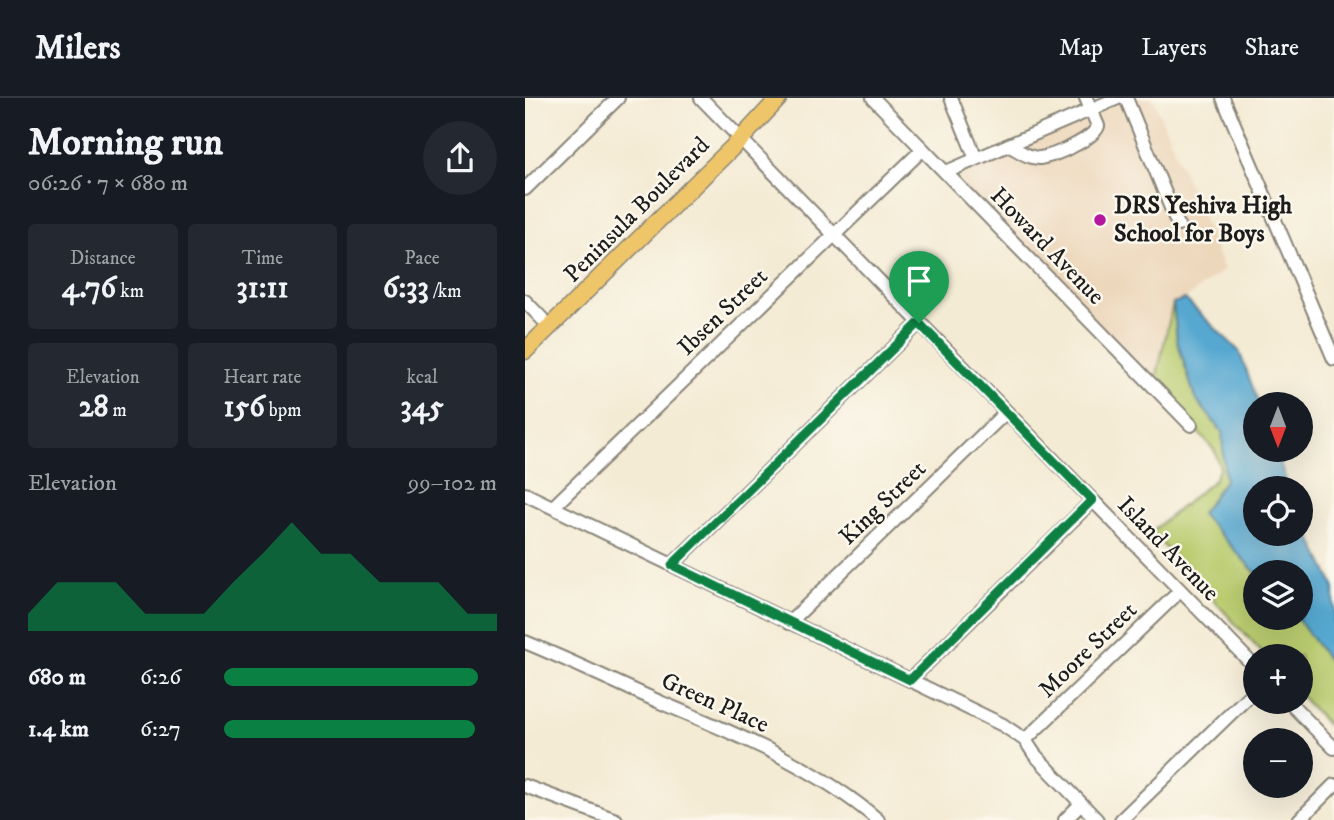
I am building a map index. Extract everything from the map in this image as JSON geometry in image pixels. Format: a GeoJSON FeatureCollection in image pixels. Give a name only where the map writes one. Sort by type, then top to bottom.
{"type":"FeatureCollection","features":[{"type":"Feature","properties":{"kind":"main road","name":"Peninsula Boulevard"},"geometry":{"type":"LineString","coordinates":[[525,351],[741,139],[779,98]]}},
{"type":"Feature","properties":{"kind":"street"},"geometry":{"type":"LineString","coordinates":[[525,188],[618,98]]}},
{"type":"Feature","properties":{"kind":"street","name":"Island Avenue"},"geometry":{"type":"LineString","coordinates":[[701,98],[1243,655]]}},
{"type":"Feature","properties":{"kind":"street","name":"Howard Avenue"},"geometry":{"type":"LineString","coordinates":[[873,98],[1191,425]]}},
{"type":"Feature","properties":{"kind":"street"},"geometry":{"type":"LineString","coordinates":[[951,98],[976,159]]}},
{"type":"Feature","properties":{"kind":"street"},"geometry":{"type":"LineString","coordinates":[[946,172],[1009,145],[1088,104],[1118,98]]}},
{"type":"Feature","properties":{"kind":"street"},"geometry":{"type":"LineString","coordinates":[[1126,98],[1178,225]]}},
{"type":"Feature","properties":{"kind":"street"},"geometry":{"type":"LineString","coordinates":[[1223,98],[1334,359]]}},
{"type":"Feature","properties":{"kind":"street"},"geometry":{"type":"LineString","coordinates":[[1009,145],[1032,157],[1042,158],[1089,139],[1097,132],[1098,125],[1088,104]]}},
{"type":"Feature","properties":{"kind":"street","name":"Ibsen Street"},"geometry":{"type":"LineString","coordinates":[[553,507],[923,149]]}},
{"type":"Feature","properties":{"kind":"street"},"geometry":{"type":"LineString","coordinates":[[525,301],[550,327]]}},
{"type":"Feature","properties":{"kind":"street"},"geometry":{"type":"LineString","coordinates":[[672,565],[919,323]]}},
{"type":"Feature","properties":{"kind":"street","name":"King Street"},"geometry":{"type":"LineString","coordinates":[[789,623],[1006,412]]}},
{"type":"Feature","properties":{"kind":"street"},"geometry":{"type":"LineString","coordinates":[[525,494],[1003,725],[1025,740],[1035,755],[1097,820]]}},
{"type":"Feature","properties":{"kind":"street"},"geometry":{"type":"LineString","coordinates":[[910,680],[1092,500]]}},
{"type":"Feature","properties":{"kind":"street","name":"Moore Street"},"geometry":{"type":"LineString","coordinates":[[1025,740],[1180,591]]}},
{"type":"Feature","properties":{"kind":"street","name":"Green Place"},"geometry":{"type":"LineString","coordinates":[[525,642],[748,739],[801,766],[878,820]]}},
{"type":"Feature","properties":{"kind":"street"},"geometry":{"type":"LineString","coordinates":[[1121,820],[1243,702]]}},
{"type":"Feature","properties":{"kind":"street"},"geometry":{"type":"LineString","coordinates":[[1301,714],[1334,748]]}},
{"type":"Feature","properties":{"kind":"street"},"geometry":{"type":"LineString","coordinates":[[1299,820],[1334,785]]}},
{"type":"Feature","properties":{"kind":"street"},"geometry":{"type":"LineString","coordinates":[[525,786],[616,820]]}},
{"type":"Feature","properties":{"kind":"street"},"geometry":{"type":"LineString","coordinates":[[1065,820],[1081,804]]}},
{"type":"Feature","properties":{"kind":"shaded area","name":"DRS Yeshiva High School for Boys"},"geometry":{"type":"Polygon","coordinates":[[[1117,98],[1153,98],[1224,270],[1185,299],[1173,304],[1155,384],[948,171],[1117,98]]]}},
{"type":"Feature","properties":{"kind":"green space"},"geometry":{"type":"Polygon","coordinates":[[[1173,303],[1177,340],[1195,398],[1222,432],[1225,480],[1201,514],[1244,560],[1243,630],[1306,630],[1334,668],[1334,732],[1313,709],[1313,644],[1254,644],[1151,532],[1214,480],[1220,468],[1215,451],[1155,384],[1173,303]]]}},
{"type":"Feature","properties":{"kind":"water"},"geometry":{"type":"Polygon","coordinates":[[[1185,299],[1239,351],[1254,392],[1243,392],[1243,462],[1279,462],[1285,476],[1243,476],[1243,546],[1313,546],[1313,542],[1334,586],[1334,668],[1306,630],[1313,630],[1313,560],[1244,560],[1201,514],[1225,480],[1222,432],[1195,398],[1177,340],[1173,303],[1185,299]]]}},
{"type":"Feature","properties":{"kind":"place","name":"DRS Yeshiva High School for Boys"},"geometry":{"type":"Point","coordinates":[1100,220]}},
{"type":"Feature","properties":{"kind":"route"},"geometry":{"type":"LineString","coordinates":[[919,323],[1092,500],[910,680],[672,565],[919,323]]}}]}
